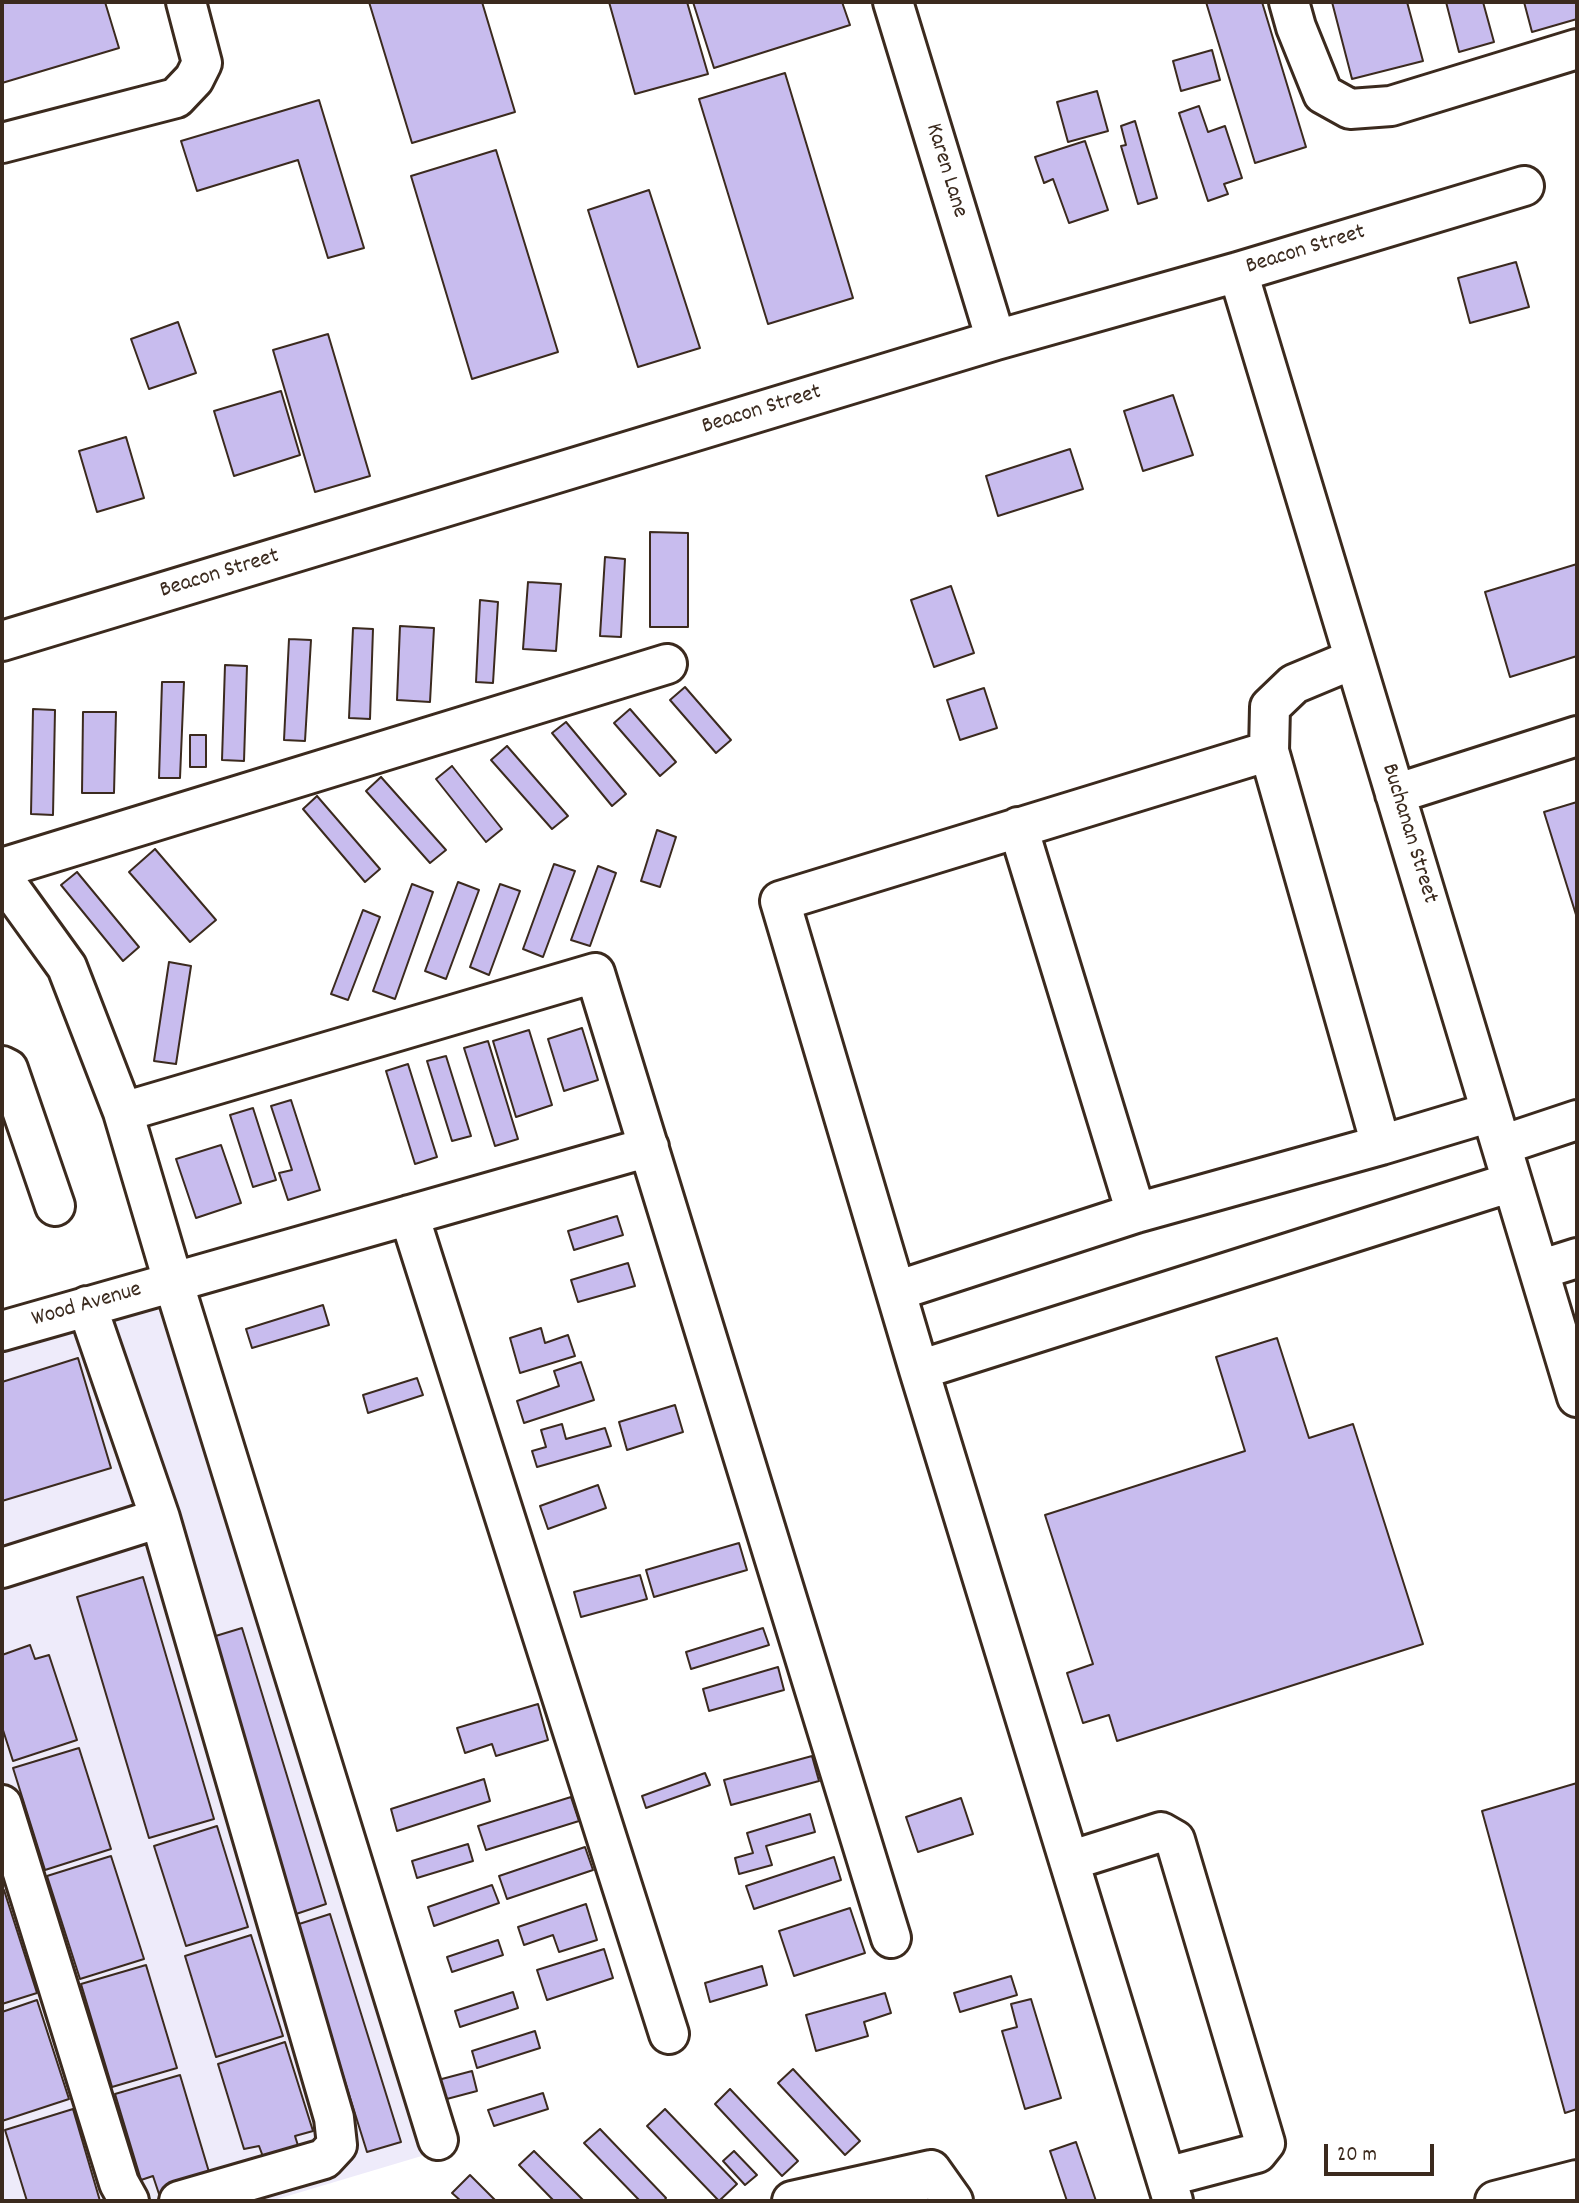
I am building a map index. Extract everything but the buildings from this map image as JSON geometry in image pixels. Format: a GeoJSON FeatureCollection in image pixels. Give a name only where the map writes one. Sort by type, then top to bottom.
{"type":"FeatureCollection","features":[{"type":"Feature","properties":{"kind":"street"},"geometry":{"type":"LineString","coordinates":[[2,143],[176,98],[194,79],[202,63],[186,2]]}},
{"type":"Feature","properties":{"kind":"street","name":"Karen Lane"},"geometry":{"type":"LineString","coordinates":[[893,2],[996,340]]}},
{"type":"Feature","properties":{"kind":"street"},"geometry":{"type":"LineString","coordinates":[[1289,2],[1296,27],[1324,94],[1350,109],[1391,106],[1577,49]]}},
{"type":"Feature","properties":{"kind":"street","name":"Beacon Street"},"geometry":{"type":"LineString","coordinates":[[3,638],[996,340],[1238,272],[1524,186]]}},
{"type":"Feature","properties":{"kind":"street","name":"Buchanan Street"},"geometry":{"type":"LineString","coordinates":[[1238,272],[1577,1397]]}},
{"type":"Feature","properties":{"kind":"street"},"geometry":{"type":"LineString","coordinates":[[1354,659],[1294,684],[1270,707],[1269,751],[1381,1145]]}},
{"type":"Feature","properties":{"kind":"street"},"geometry":{"type":"LineString","coordinates":[[2,868],[667,664]]}},
{"type":"Feature","properties":{"kind":"street"},"geometry":{"type":"LineString","coordinates":[[1395,794],[1577,736]]}},
{"type":"Feature","properties":{"kind":"street"},"geometry":{"type":"LineString","coordinates":[[1069,1861],[1161,1832],[1175,1840],[1265,2143],[1257,2153],[1170,2189],[1069,1861],[919,1370],[780,901],[1269,751]]}},
{"type":"Feature","properties":{"kind":"street"},"geometry":{"type":"LineString","coordinates":[[1018,827],[1136,1213]]}},
{"type":"Feature","properties":{"kind":"street"},"geometry":{"type":"LineString","coordinates":[[2,877],[67,967],[123,1112],[438,2140]]}},
{"type":"Feature","properties":{"kind":"street"},"geometry":{"type":"LineString","coordinates":[[123,1112],[595,973],[891,1938]]}},
{"type":"Feature","properties":{"kind":"street"},"geometry":{"type":"LineString","coordinates":[[2,1066],[8,1069],[55,1206]]}},
{"type":"Feature","properties":{"kind":"street"},"geometry":{"type":"LineString","coordinates":[[896,1290],[1136,1213],[1381,1145],[1577,1121]]}},
{"type":"Feature","properties":{"kind":"street","name":"Wood Avenue"},"geometry":{"type":"LineString","coordinates":[[2,1331],[649,1147]]}},
{"type":"Feature","properties":{"kind":"street"},"geometry":{"type":"LineString","coordinates":[[919,1370],[1512,1182]]}},
{"type":"Feature","properties":{"kind":"street"},"geometry":{"type":"LineString","coordinates":[[409,1215],[669,2034]]}},
{"type":"Feature","properties":{"kind":"street"},"geometry":{"type":"LineString","coordinates":[[1539,1270],[1577,1258]]}},
{"type":"Feature","properties":{"kind":"street"},"geometry":{"type":"LineString","coordinates":[[87,1306],[160,1518],[334,2118],[337,2145],[324,2159],[179,2201]]}},
{"type":"Feature","properties":{"kind":"street"},"geometry":{"type":"LineString","coordinates":[[2,1568],[160,1518]]}},
{"type":"Feature","properties":{"kind":"street"},"geometry":{"type":"LineString","coordinates":[[2,1805],[119,2183],[129,2201]]}},
{"type":"Feature","properties":{"kind":"street"},"geometry":{"type":"LineString","coordinates":[[792,2201],[931,2170]]}},
{"type":"Feature","properties":{"kind":"street"},"geometry":{"type":"LineString","coordinates":[[897,2201],[931,2170]]}},
{"type":"Feature","properties":{"kind":"street"},"geometry":{"type":"LineString","coordinates":[[931,2170],[953,2201]]}},
{"type":"Feature","properties":{"kind":"street"},"geometry":{"type":"LineString","coordinates":[[1495,2201],[1534,2197],[1577,2180]]}},
{"type":"Feature","properties":{"kind":"shaded area"},"geometry":{"type":"Polygon","coordinates":[[[163,1296],[425,2155],[271,2201],[2,2201],[2,1346],[163,1296]]]}}]}
